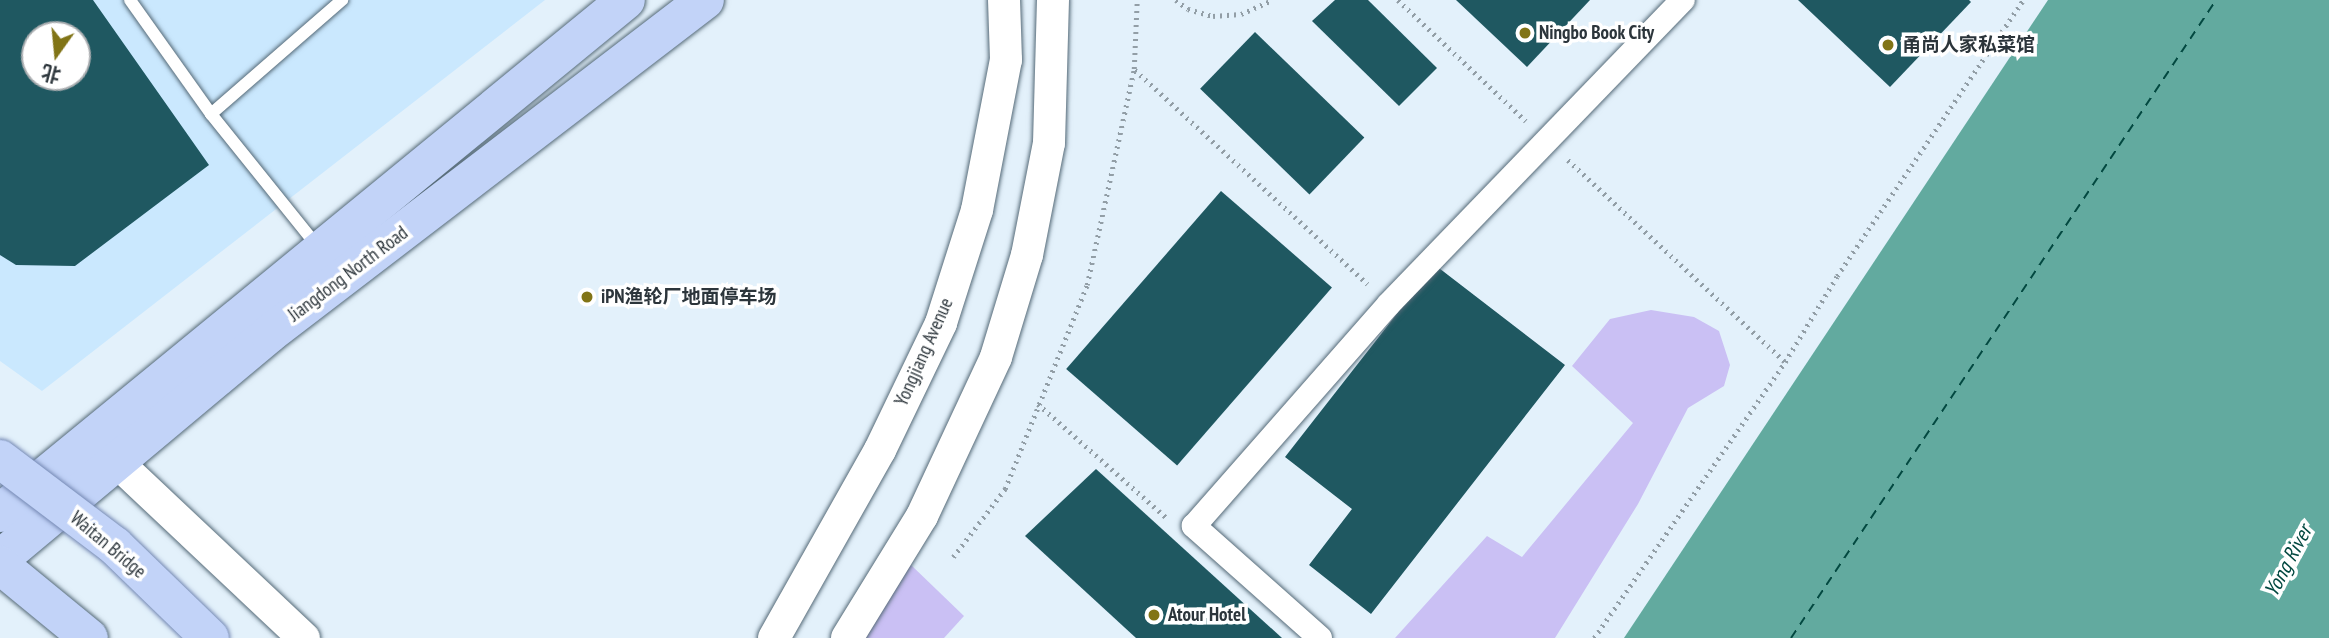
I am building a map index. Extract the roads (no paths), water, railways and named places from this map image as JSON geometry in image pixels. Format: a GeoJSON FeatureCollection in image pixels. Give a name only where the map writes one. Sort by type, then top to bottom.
{"type":"FeatureCollection","features":[{"type":"Feature","properties":{"kind":"main road","name":"Jiangdong North Road"},"geometry":{"type":"LineString","coordinates":[[0,559],[104,449],[322,253],[626,0]]}},
{"type":"Feature","properties":{"kind":"main road","name":"Jiangdong North Road"},"geometry":{"type":"LineString","coordinates":[[0,513],[104,449],[269,334],[705,0]]}},
{"type":"Feature","properties":{"kind":"main road","name":"Waitan Bridge"},"geometry":{"type":"LineString","coordinates":[[0,459],[115,546],[210,638]]}},
{"type":"Feature","properties":{"kind":"main road"},"geometry":{"type":"LineString","coordinates":[[0,565],[89,638]]}},
{"type":"Feature","properties":{"kind":"street","name":"Yongjiang Avenue"},"geometry":{"type":"LineString","coordinates":[[774,638],[880,450],[941,323],[977,210],[1006,60],[1004,0]]}},
{"type":"Feature","properties":{"kind":"street"},"geometry":{"type":"LineString","coordinates":[[847,638],[922,516],[996,357],[1027,255],[1049,143],[1053,0]]}},
{"type":"Feature","properties":{"kind":"street"},"geometry":{"type":"LineString","coordinates":[[1320,638],[1194,526],[1389,304],[1683,0]]}},
{"type":"Feature","properties":{"kind":"street"},"geometry":{"type":"LineString","coordinates":[[104,449],[304,638]]}},
{"type":"Feature","properties":{"kind":"lane"},"geometry":{"type":"LineString","coordinates":[[131,0],[211,114],[322,253]]}},
{"type":"Feature","properties":{"kind":"lane"},"geometry":{"type":"LineString","coordinates":[[211,114],[342,0]]}},
{"type":"Feature","properties":{"kind":"water","name":"Yong River"},"geometry":{"type":"Polygon","coordinates":[[[2048,0],[2329,0],[2329,638],[1624,638],[2048,0]]]}},
{"type":"Feature","properties":{"kind":"place","name":"Ningbo Book City"},"geometry":{"type":"Point","coordinates":[1525,33]}},
{"type":"Feature","properties":{"kind":"place","name":"甬尚人家私菜馆"},"geometry":{"type":"Point","coordinates":[1888,45]}},
{"type":"Feature","properties":{"kind":"place","name":"iPN渔轮厂地面停车场"},"geometry":{"type":"Point","coordinates":[587,297]}},
{"type":"Feature","properties":{"kind":"place","name":"Atour Hotel"},"geometry":{"type":"Point","coordinates":[1154,615]}}]}
